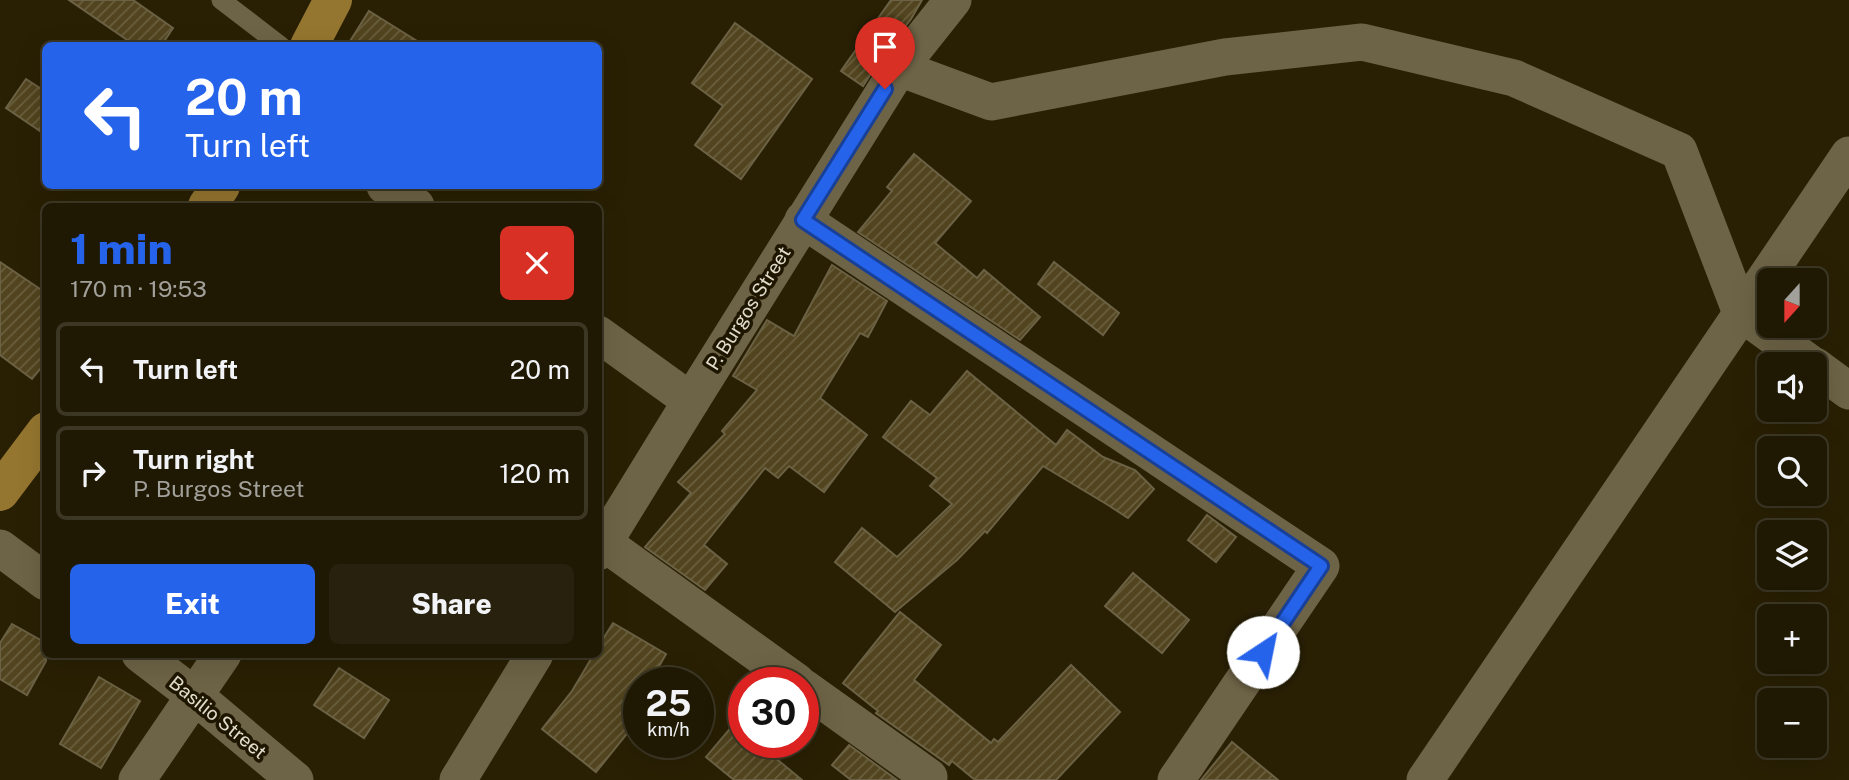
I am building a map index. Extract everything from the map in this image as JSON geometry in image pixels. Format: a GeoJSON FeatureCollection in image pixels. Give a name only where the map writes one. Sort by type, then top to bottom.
{"type":"FeatureCollection","features":[{"type":"Feature","properties":{"kind":"highway"},"geometry":{"type":"LineString","coordinates":[[311,42],[333,0]]}},
{"type":"Feature","properties":{"kind":"highway"},"geometry":{"type":"LineString","coordinates":[[0,492],[42,436]]}},
{"type":"Feature","properties":{"kind":"street","name":"P. Burgos Street"},"geometry":{"type":"LineString","coordinates":[[602,545],[899,68],[953,0]]}},
{"type":"Feature","properties":{"kind":"street"},"geometry":{"type":"LineString","coordinates":[[899,68],[991,102],[1225,57],[1362,42],[1514,78],[1679,151],[1741,313],[1795,352]]}},
{"type":"Feature","properties":{"kind":"street"},"geometry":{"type":"LineString","coordinates":[[1425,780],[1849,155]]}},
{"type":"Feature","properties":{"kind":"street"},"geometry":{"type":"LineString","coordinates":[[390,189],[411,203]]}},
{"type":"Feature","properties":{"kind":"street"},"geometry":{"type":"LineString","coordinates":[[803,220],[1321,566],[1176,780]]}},
{"type":"Feature","properties":{"kind":"street"},"geometry":{"type":"LineString","coordinates":[[602,337],[691,401]]}},
{"type":"Feature","properties":{"kind":"street"},"geometry":{"type":"LineString","coordinates":[[1827,375],[1849,391]]}},
{"type":"Feature","properties":{"kind":"street"},"geometry":{"type":"LineString","coordinates":[[0,548],[42,579]]}},
{"type":"Feature","properties":{"kind":"street"},"geometry":{"type":"LineString","coordinates":[[602,548],[775,667]]}},
{"type":"Feature","properties":{"kind":"street","name":"Basilio Street"},"geometry":{"type":"LineString","coordinates":[[145,658],[295,780]]}},
{"type":"Feature","properties":{"kind":"street"},"geometry":{"type":"LineString","coordinates":[[137,780],[220,658]]}},
{"type":"Feature","properties":{"kind":"street"},"geometry":{"type":"LineString","coordinates":[[458,780],[522,660]]}},
{"type":"Feature","properties":{"kind":"street"},"geometry":{"type":"LineString","coordinates":[[819,698],[929,777]]}},
{"type":"Feature","properties":{"kind":"lane"},"geometry":{"type":"LineString","coordinates":[[221,0],[276,42]]}},
{"type":"Feature","properties":{"kind":"building"},"geometry":{"type":"Polygon","coordinates":[[[69,0],[133,0],[173,28],[164,42],[130,42],[69,0]]]}},
{"type":"Feature","properties":{"kind":"building"},"geometry":{"type":"Polygon","coordinates":[[[891,0],[922,0],[863,86],[841,71],[891,0]]]}},
{"type":"Feature","properties":{"kind":"building"},"geometry":{"type":"Polygon","coordinates":[[[369,11],[419,42],[350,42],[369,11]]]}},
{"type":"Feature","properties":{"kind":"building"},"geometry":{"type":"Polygon","coordinates":[[[735,23],[812,79],[741,179],[695,145],[723,106],[692,83],[735,23]]]}},
{"type":"Feature","properties":{"kind":"building"},"geometry":{"type":"Polygon","coordinates":[[[26,79],[42,89],[42,132],[6,108],[26,79]]]}},
{"type":"Feature","properties":{"kind":"building"},"geometry":{"type":"Polygon","coordinates":[[[914,154],[971,201],[935,243],[977,278],[984,270],[1040,317],[1020,340],[858,232],[892,191],[887,187],[914,154]]]}},
{"type":"Feature","properties":{"kind":"building"},"geometry":{"type":"Polygon","coordinates":[[[0,262],[42,290],[42,367],[32,379],[0,355],[0,262]]]}},
{"type":"Feature","properties":{"kind":"building"},"geometry":{"type":"Polygon","coordinates":[[[1054,262],[1119,313],[1103,335],[1038,284],[1054,262]]]}},
{"type":"Feature","properties":{"kind":"building"},"geometry":{"type":"Polygon","coordinates":[[[832,265],[887,301],[868,337],[860,333],[820,398],[867,435],[824,492],[789,466],[778,478],[765,468],[704,545],[727,564],[705,590],[645,547],[691,493],[678,482],[725,434],[722,431],[757,390],[733,376],[767,320],[794,336],[832,265]]]}},
{"type":"Feature","properties":{"kind":"building"},"geometry":{"type":"Polygon","coordinates":[[[967,371],[1056,445],[1067,430],[1103,457],[1135,470],[1154,489],[1128,518],[1043,466],[987,533],[985,531],[957,560],[895,612],[835,562],[862,528],[897,557],[952,504],[930,486],[937,478],[883,437],[911,401],[930,415],[967,371]]]}},
{"type":"Feature","properties":{"kind":"building"},"geometry":{"type":"Polygon","coordinates":[[[1207,515],[1236,537],[1216,562],[1188,540],[1207,515]]]}},
{"type":"Feature","properties":{"kind":"building"},"geometry":{"type":"Polygon","coordinates":[[[1133,573],[1189,620],[1162,653],[1105,606],[1133,573]]]}},
{"type":"Feature","properties":{"kind":"building"},"geometry":{"type":"Polygon","coordinates":[[[900,612],[941,645],[914,680],[991,743],[994,739],[998,742],[1071,665],[1120,712],[1056,780],[975,780],[952,761],[949,765],[876,713],[878,711],[843,683],[900,612]]]}},
{"type":"Feature","properties":{"kind":"building"},"geometry":{"type":"Polygon","coordinates":[[[613,623],[666,654],[659,667],[623,667],[623,739],[596,772],[542,729],[572,691],[592,658],[602,658],[602,641],[613,623]]]}},
{"type":"Feature","properties":{"kind":"building"},"geometry":{"type":"Polygon","coordinates":[[[12,624],[42,641],[42,658],[46,658],[46,661],[27,695],[0,679],[0,643],[12,624]]]}},
{"type":"Feature","properties":{"kind":"building"},"geometry":{"type":"Polygon","coordinates":[[[339,668],[389,700],[364,738],[314,705],[339,668]]]}},
{"type":"Feature","properties":{"kind":"building"},"geometry":{"type":"Polygon","coordinates":[[[99,677],[140,701],[101,768],[60,744],[99,677]]]}},
{"type":"Feature","properties":{"kind":"building"},"geometry":{"type":"Polygon","coordinates":[[[728,731],[728,758],[775,758],[802,780],[734,780],[707,758],[714,758],[714,748],[728,731]]]}},
{"type":"Feature","properties":{"kind":"building"},"geometry":{"type":"Polygon","coordinates":[[[1232,742],[1278,780],[1201,780],[1232,742]]]}},
{"type":"Feature","properties":{"kind":"building"},"geometry":{"type":"Polygon","coordinates":[[[849,745],[897,780],[851,780],[832,765],[849,745]]]}},
{"type":"Feature","properties":{"kind":"route"},"geometry":{"type":"LineString","coordinates":[[885,89],[803,220],[1321,566],[1263,652]]}}]}
